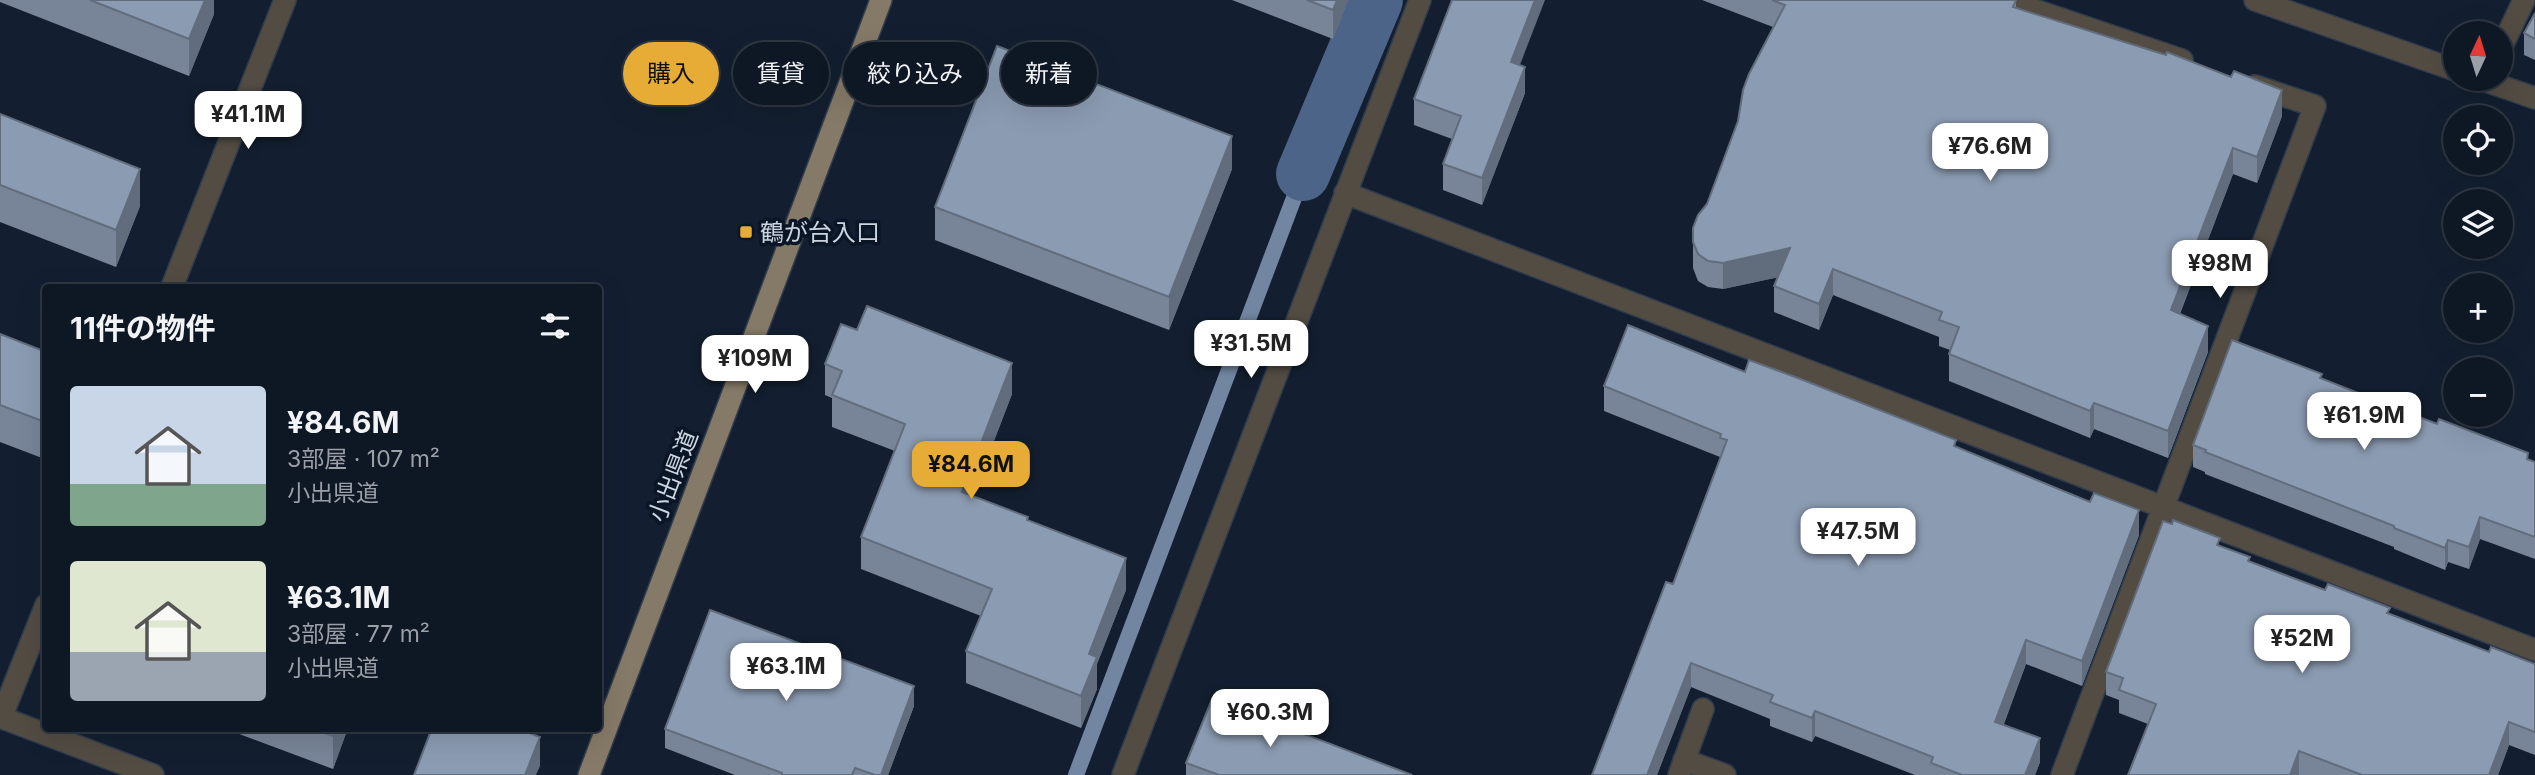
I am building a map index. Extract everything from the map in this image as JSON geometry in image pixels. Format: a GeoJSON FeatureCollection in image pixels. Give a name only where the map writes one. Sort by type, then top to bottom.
{"type":"FeatureCollection","features":[{"type":"Feature","properties":{"kind":"main road","name":"小出県道"},"geometry":{"type":"LineString","coordinates":[[589,775],[881,0]]}},
{"type":"Feature","properties":{"kind":"street"},"geometry":{"type":"LineString","coordinates":[[173,284],[285,0]]}},
{"type":"Feature","properties":{"kind":"street"},"geometry":{"type":"LineString","coordinates":[[1123,775],[1420,0]]}},
{"type":"Feature","properties":{"kind":"street"},"geometry":{"type":"LineString","coordinates":[[2005,0],[2199,66]]}},
{"type":"Feature","properties":{"kind":"street"},"geometry":{"type":"LineString","coordinates":[[2255,0],[2443,66]]}},
{"type":"Feature","properties":{"kind":"street"},"geometry":{"type":"LineString","coordinates":[[2513,23],[2524,0]]}},
{"type":"Feature","properties":{"kind":"street"},"geometry":{"type":"LineString","coordinates":[[2062,775],[2315,106],[2238,79]]}},
{"type":"Feature","properties":{"kind":"street"},"geometry":{"type":"LineString","coordinates":[[2513,90],[2535,98]]}},
{"type":"Feature","properties":{"kind":"street"},"geometry":{"type":"LineString","coordinates":[[1345,193],[2535,650]]}},
{"type":"Feature","properties":{"kind":"street"},"geometry":{"type":"LineString","coordinates":[[42,615],[1,718],[153,775]]}},
{"type":"Feature","properties":{"kind":"street"},"geometry":{"type":"LineString","coordinates":[[1703,709],[1682,767],[1725,775]]}},
{"type":"Feature","properties":{"kind":"building"},"geometry":{"type":"Polygon","coordinates":[[[90,0],[205,0],[189,39],[90,0]]]}},
{"type":"Feature","properties":{"kind":"building"},"geometry":{"type":"Polygon","coordinates":[[[1307,0],[1337,0],[1333,10],[1307,0]]]}},
{"type":"Feature","properties":{"kind":"building"},"geometry":{"type":"Polygon","coordinates":[[[1452,0],[1535,0],[1511,62],[1525,67],[1482,178],[1443,164],[1461,116],[1414,99],[1452,0]]]}},
{"type":"Feature","properties":{"kind":"building"},"geometry":{"type":"Polygon","coordinates":[[[1772,0],[2016,0],[2013,7],[2166,55],[2167,52],[2231,77],[2234,71],[2282,90],[2257,157],[2233,148],[2171,310],[2208,326],[2168,431],[2094,403],[2090,411],[1949,354],[1959,327],[1939,320],[1942,312],[1833,269],[1819,304],[1774,286],[1790,248],[1723,263],[1708,261],[1698,254],[1693,242],[1693,228],[1698,215],[1707,204],[1738,121],[1743,90],[1749,74],[1785,5],[1772,0]]]}},
{"type":"Feature","properties":{"kind":"building"},"geometry":{"type":"Polygon","coordinates":[[[2535,13],[2535,39],[2524,33],[2535,13]]]}},
{"type":"Feature","properties":{"kind":"building"},"geometry":{"type":"Polygon","coordinates":[[[997,46],[1001,48],[1001,105],[1097,105],[1097,84],[1232,136],[1169,297],[935,207],[974,105],[987,105],[987,72],[997,46]]]}},
{"type":"Feature","properties":{"kind":"building"},"geometry":{"type":"Polygon","coordinates":[[[0,114],[140,169],[116,230],[0,185],[0,114]]]}},
{"type":"Feature","properties":{"kind":"building"},"geometry":{"type":"Polygon","coordinates":[[[867,306],[1012,363],[962,492],[1126,558],[1089,654],[1097,657],[1081,696],[966,651],[992,589],[861,537],[905,424],[832,395],[842,371],[825,364],[841,324],[857,330],[867,306]]]}},
{"type":"Feature","properties":{"kind":"building"},"geometry":{"type":"Polygon","coordinates":[[[1628,325],[1745,372],[1749,360],[1798,378],[1956,440],[1954,446],[2090,502],[2094,493],[2139,510],[2082,661],[2026,640],[1995,722],[2040,738],[2025,775],[1962,775],[1931,763],[1933,757],[1815,711],[1812,718],[1770,702],[1773,695],[1691,663],[1647,775],[1592,775],[1666,582],[1673,584],[1727,440],[1720,438],[1721,434],[1604,386],[1628,325]]]}},
{"type":"Feature","properties":{"kind":"building"},"geometry":{"type":"Polygon","coordinates":[[[0,334],[42,350],[42,421],[0,405],[0,334]]]}},
{"type":"Feature","properties":{"kind":"building"},"geometry":{"type":"Polygon","coordinates":[[[2232,340],[2322,374],[2320,378],[2437,424],[2439,419],[2443,421],[2443,427],[2460,427],[2528,453],[2527,459],[2535,462],[2535,537],[2480,517],[2469,547],[2448,540],[2445,548],[2193,445],[2232,340]]]}},
{"type":"Feature","properties":{"kind":"building"},"geometry":{"type":"Polygon","coordinates":[[[2173,520],[2220,538],[2217,545],[2250,557],[2248,561],[2325,590],[2328,584],[2390,608],[2387,613],[2489,652],[2491,647],[2535,664],[2535,732],[2509,722],[2489,775],[2362,775],[2299,751],[2290,775],[2128,775],[2156,704],[2119,690],[2123,678],[2106,672],[2163,521],[2172,524],[2173,520]]]}},
{"type":"Feature","properties":{"kind":"building"},"geometry":{"type":"Polygon","coordinates":[[[710,610],[914,686],[881,775],[855,768],[852,775],[782,775],[665,729],[710,610]]]}},
{"type":"Feature","properties":{"kind":"building"},"geometry":{"type":"Polygon","coordinates":[[[1212,699],[1412,775],[1219,775],[1186,763],[1212,699]]]}},
{"type":"Feature","properties":{"kind":"building"},"geometry":{"type":"Polygon","coordinates":[[[430,732],[527,732],[540,737],[525,775],[414,775],[430,732]]]}},
{"type":"Feature","properties":{"kind":"waterway"},"geometry":{"type":"LineString","coordinates":[[1303,174],[1376,0]]}},
{"type":"Feature","properties":{"kind":"waterway"},"geometry":{"type":"LineString","coordinates":[[1076,775],[1303,174]]}},
{"type":"Feature","properties":{"kind":"place","name":"鶴が台入口"},"geometry":{"type":"Point","coordinates":[746,232]}}]}
